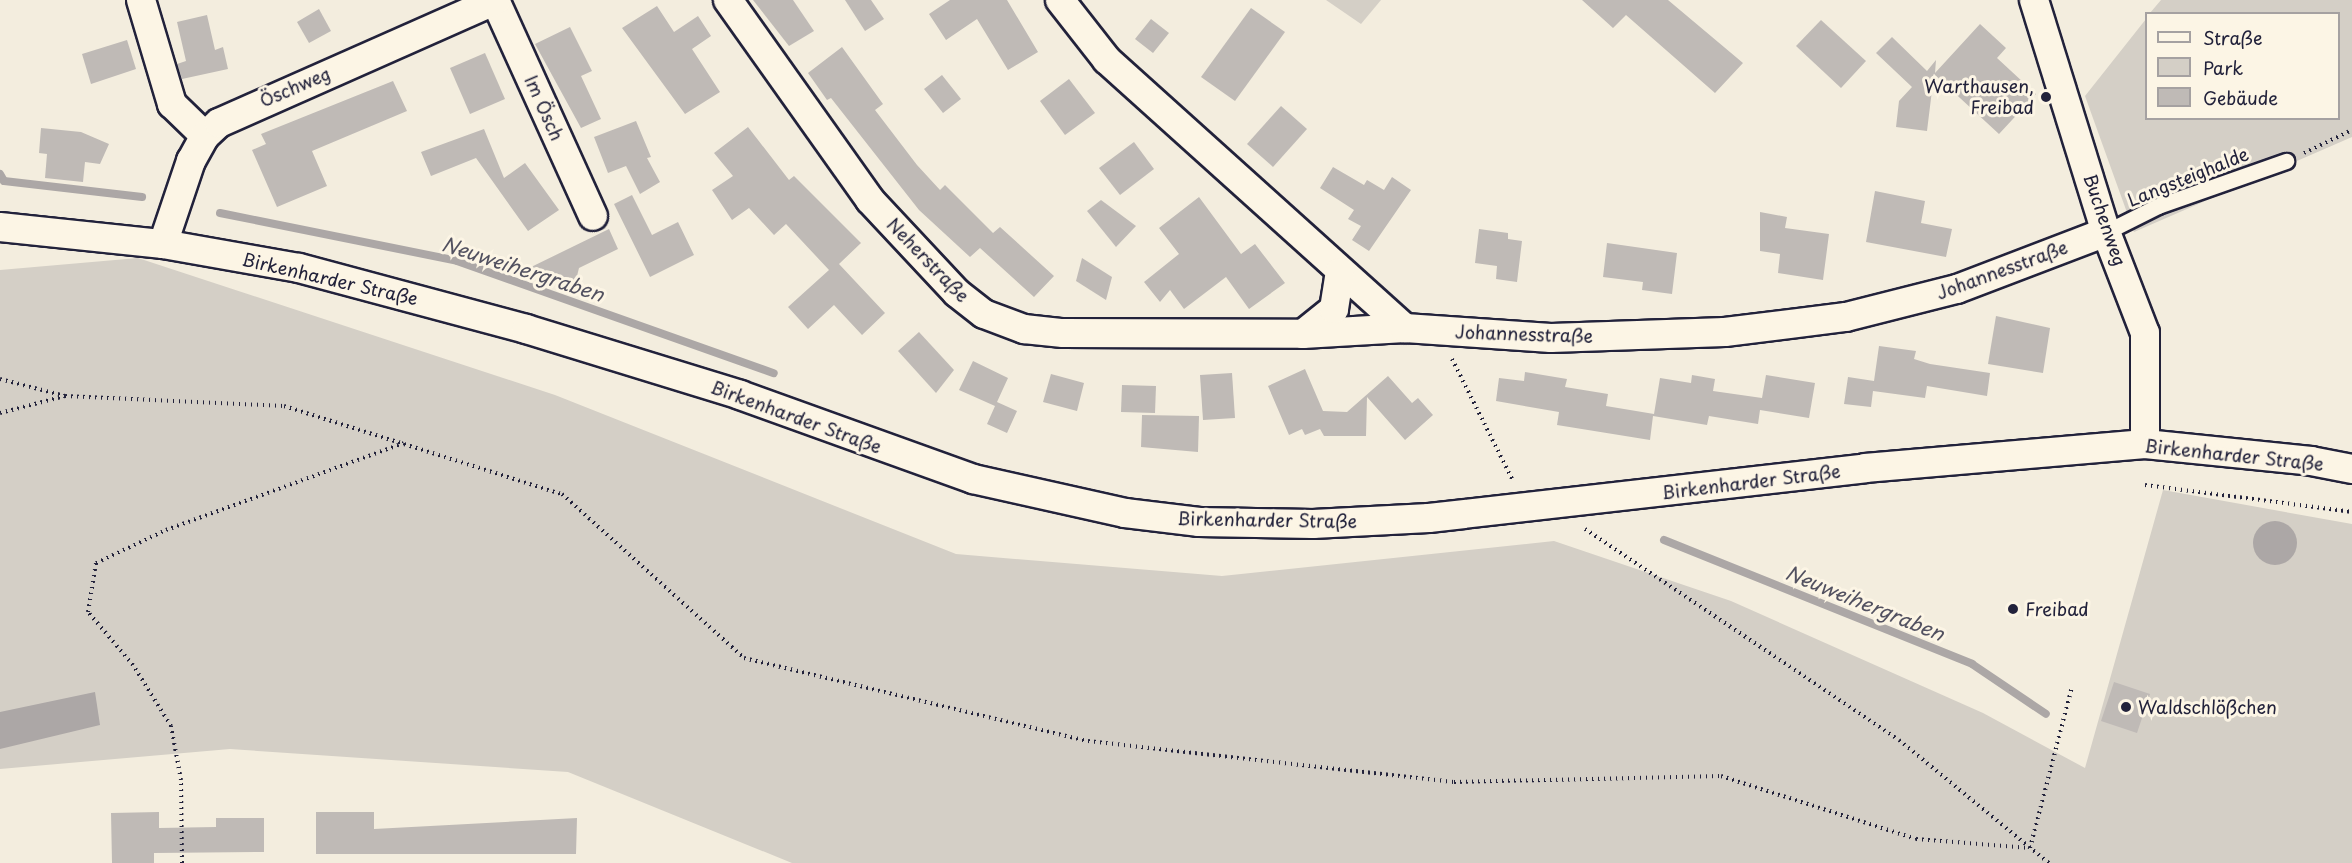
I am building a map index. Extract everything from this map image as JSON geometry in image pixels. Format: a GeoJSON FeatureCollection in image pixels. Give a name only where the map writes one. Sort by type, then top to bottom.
{"type":"FeatureCollection","features":[{"type":"Feature","properties":{"kind":"street"},"geometry":{"type":"LineString","coordinates":[[141,0],[172,104],[205,136],[172,210],[163,244]]}},
{"type":"Feature","properties":{"kind":"street","name":"Öschweg"},"geometry":{"type":"LineString","coordinates":[[205,136],[249,106],[465,6],[496,0]]}},
{"type":"Feature","properties":{"kind":"street","name":"Im Ösch"},"geometry":{"type":"LineString","coordinates":[[496,0],[593,216]]}},
{"type":"Feature","properties":{"kind":"street","name":"Neherstraße"},"geometry":{"type":"LineString","coordinates":[[728,0],[870,200],[957,293],[984,314],[1024,329],[1063,333],[1303,334],[1405,328]]}},
{"type":"Feature","properties":{"kind":"street"},"geometry":{"type":"LineString","coordinates":[[1060,0],[1107,60],[1340,272],[1405,328]]}},
{"type":"Feature","properties":{"kind":"street","name":"Buchenweg"},"geometry":{"type":"LineString","coordinates":[[2034,0],[2106,232],[2145,333],[2145,444]]}},
{"type":"Feature","properties":{"kind":"street","name":"Birkenharder Straße"},"geometry":{"type":"LineString","coordinates":[[0,227],[163,244],[299,268],[526,328],[740,395],[973,479],[1094,507],[1199,522],[1313,524],[1539,508],[1865,468],[2145,444],[2312,460],[2352,469]]}},
{"type":"Feature","properties":{"kind":"street","name":"Johannesstraße"},"geometry":{"type":"LineString","coordinates":[[1405,328],[1551,338],[1725,332],[1846,317],[1957,289],[2106,232]]}},
{"type":"Feature","properties":{"kind":"street"},"geometry":{"type":"LineString","coordinates":[[1303,334],[1334,309],[1340,272]]}},
{"type":"Feature","properties":{"kind":"lane","name":"Langsteighalde"},"geometry":{"type":"LineString","coordinates":[[2106,232],[2169,202],[2286,161]]}},
{"type":"Feature","properties":{"kind":"path"},"geometry":{"type":"LineString","coordinates":[[2286,161],[2352,130]]}},
{"type":"Feature","properties":{"kind":"path"},"geometry":{"type":"LineString","coordinates":[[1438,331],[1539,508],[1899,740],[2049,863]]}},
{"type":"Feature","properties":{"kind":"path"},"geometry":{"type":"LineString","coordinates":[[0,379],[65,396],[284,406],[562,494],[744,658],[1088,741],[1454,782],[1721,776],[1916,839],[2030,848]]}},
{"type":"Feature","properties":{"kind":"path"},"geometry":{"type":"LineString","coordinates":[[0,413],[65,396]]}},
{"type":"Feature","properties":{"kind":"path"},"geometry":{"type":"LineString","coordinates":[[182,863],[181,780],[171,726],[133,665],[88,612],[96,563],[166,530],[405,443]]}},
{"type":"Feature","properties":{"kind":"path"},"geometry":{"type":"LineString","coordinates":[[2145,485],[2352,512]]}},
{"type":"Feature","properties":{"kind":"path"},"geometry":{"type":"LineString","coordinates":[[2030,848],[2072,687]]}},
{"type":"Feature","properties":{"kind":"green space"},"geometry":{"type":"Polygon","coordinates":[[[1326,0],[1381,0],[1361,24],[1326,0]]]}},
{"type":"Feature","properties":{"kind":"green space"},"geometry":{"type":"Polygon","coordinates":[[[2161,0],[2352,0],[2352,137],[2134,232],[2085,96],[2145,20],[2145,120],[2340,120],[2340,12],[2151,12],[2161,0]]]}},
{"type":"Feature","properties":{"kind":"green space"},"geometry":{"type":"Polygon","coordinates":[[[138,258],[555,395],[956,554],[1222,576],[1554,541],[1731,601],[1983,713],[2085,768],[2163,490],[2352,524],[2352,863],[792,863],[568,772],[230,749],[0,769],[0,270],[138,258]]]}},
{"type":"Feature","properties":{"kind":"shaded area"},"geometry":{"type":"Polygon","coordinates":[[[2275,521],[2290,528],[2297,543],[2290,558],[2275,565],[2260,558],[2253,543],[2260,528],[2275,521]]]}},
{"type":"Feature","properties":{"kind":"shaded area"},"geometry":{"type":"Polygon","coordinates":[[[95,692],[100,725],[0,749],[0,712],[95,692]]]}},
{"type":"Feature","properties":{"kind":"building"},"geometry":{"type":"Polygon","coordinates":[[[753,0],[793,0],[814,31],[789,46],[753,0]]]}},
{"type":"Feature","properties":{"kind":"building"},"geometry":{"type":"Polygon","coordinates":[[[845,0],[871,0],[884,19],[865,31],[845,0]]]}},
{"type":"Feature","properties":{"kind":"building"},"geometry":{"type":"Polygon","coordinates":[[[950,0],[1007,0],[1038,52],[1008,70],[977,19],[946,40],[929,14],[950,0]]]}},
{"type":"Feature","properties":{"kind":"building"},"geometry":{"type":"Polygon","coordinates":[[[1582,0],[1668,0],[1743,63],[1715,93],[1626,15],[1613,28],[1582,0]]]}},
{"type":"Feature","properties":{"kind":"building"},"geometry":{"type":"Polygon","coordinates":[[[657,6],[674,32],[698,16],[711,36],[692,49],[720,92],[685,114],[622,28],[657,6]]]}},
{"type":"Feature","properties":{"kind":"building"},"geometry":{"type":"Polygon","coordinates":[[[1251,8],[1285,32],[1235,101],[1201,77],[1251,8]]]}},
{"type":"Feature","properties":{"kind":"building"},"geometry":{"type":"Polygon","coordinates":[[[319,9],[331,31],[309,43],[297,22],[319,9]]]}},
{"type":"Feature","properties":{"kind":"building"},"geometry":{"type":"Polygon","coordinates":[[[207,15],[215,50],[223,47],[228,69],[182,79],[177,64],[186,61],[177,22],[207,15]]]}},
{"type":"Feature","properties":{"kind":"building"},"geometry":{"type":"Polygon","coordinates":[[[1151,19],[1169,33],[1153,53],[1135,39],[1151,19]]]}},
{"type":"Feature","properties":{"kind":"building"},"geometry":{"type":"Polygon","coordinates":[[[1821,20],[1866,61],[1841,88],[1796,46],[1821,20]]]}},
{"type":"Feature","properties":{"kind":"building"},"geometry":{"type":"Polygon","coordinates":[[[1980,24],[2006,48],[1997,58],[2036,94],[1999,134],[1934,74],[1927,131],[1896,127],[1899,101],[1912,87],[1876,53],[1892,37],[1927,71],[1936,60],[1935,73],[1980,24]]]}},
{"type":"Feature","properties":{"kind":"building"},"geometry":{"type":"Polygon","coordinates":[[[570,27],[592,71],[581,76],[601,119],[581,128],[535,44],[570,27]]]}},
{"type":"Feature","properties":{"kind":"building"},"geometry":{"type":"Polygon","coordinates":[[[127,40],[136,69],[91,84],[82,54],[127,40]]]}},
{"type":"Feature","properties":{"kind":"building"},"geometry":{"type":"Polygon","coordinates":[[[842,47],[883,104],[875,110],[917,165],[940,190],[945,185],[993,233],[1000,227],[1054,276],[1034,297],[980,248],[970,257],[919,210],[831,98],[827,100],[808,73],[842,47]]]}},
{"type":"Feature","properties":{"kind":"building"},"geometry":{"type":"Polygon","coordinates":[[[485,53],[505,99],[470,114],[450,68],[485,53]]]}},
{"type":"Feature","properties":{"kind":"building"},"geometry":{"type":"Polygon","coordinates":[[[942,75],[961,99],[943,113],[924,89],[942,75]]]}},
{"type":"Feature","properties":{"kind":"building"},"geometry":{"type":"Polygon","coordinates":[[[1069,79],[1095,113],[1065,135],[1040,101],[1069,79]]]}},
{"type":"Feature","properties":{"kind":"building"},"geometry":{"type":"Polygon","coordinates":[[[393,81],[407,111],[312,151],[327,186],[277,207],[252,150],[266,144],[261,134],[393,81]]]}},
{"type":"Feature","properties":{"kind":"building"},"geometry":{"type":"Polygon","coordinates":[[[1281,106],[1307,129],[1273,167],[1247,144],[1281,106]]]}},
{"type":"Feature","properties":{"kind":"building"},"geometry":{"type":"Polygon","coordinates":[[[636,121],[651,157],[647,158],[660,182],[640,194],[626,166],[608,173],[594,137],[636,121]]]}},
{"type":"Feature","properties":{"kind":"building"},"geometry":{"type":"Polygon","coordinates":[[[748,127],[789,180],[794,176],[861,243],[839,264],[885,313],[862,335],[834,305],[808,329],[788,307],[829,270],[786,224],[774,235],[749,208],[732,220],[712,190],[733,176],[714,153],[748,127]]]}},
{"type":"Feature","properties":{"kind":"building"},"geometry":{"type":"Polygon","coordinates":[[[41,128],[81,132],[109,144],[100,164],[85,162],[83,182],[45,178],[47,154],[39,153],[41,128]]]}},
{"type":"Feature","properties":{"kind":"building"},"geometry":{"type":"Polygon","coordinates":[[[484,129],[504,178],[525,163],[559,210],[528,231],[476,158],[431,176],[421,152],[484,129]]]}},
{"type":"Feature","properties":{"kind":"building"},"geometry":{"type":"Polygon","coordinates":[[[1134,142],[1154,169],[1120,195],[1099,168],[1134,142]]]}},
{"type":"Feature","properties":{"kind":"building"},"geometry":{"type":"Polygon","coordinates":[[[1333,167],[1364,185],[1367,180],[1384,190],[1392,177],[1411,190],[1369,251],[1352,240],[1361,226],[1348,219],[1354,210],[1320,188],[1333,167]]]}},
{"type":"Feature","properties":{"kind":"building"},"geometry":{"type":"Polygon","coordinates":[[[1875,191],[1925,201],[1921,223],[1952,229],[1946,257],[1866,242],[1875,191]]]}},
{"type":"Feature","properties":{"kind":"building"},"geometry":{"type":"Polygon","coordinates":[[[632,195],[652,235],[678,222],[694,255],[650,277],[614,204],[632,195]]]}},
{"type":"Feature","properties":{"kind":"building"},"geometry":{"type":"Polygon","coordinates":[[[1199,197],[1241,254],[1255,244],[1285,283],[1249,309],[1226,277],[1184,309],[1170,290],[1160,302],[1144,282],[1179,254],[1159,228],[1199,197]]]}},
{"type":"Feature","properties":{"kind":"building"},"geometry":{"type":"Polygon","coordinates":[[[1101,200],[1136,226],[1116,247],[1087,211],[1101,200]]]}},
{"type":"Feature","properties":{"kind":"building"},"geometry":{"type":"Polygon","coordinates":[[[1760,212],[1787,217],[1785,228],[1829,234],[1823,280],[1778,273],[1780,254],[1760,251],[1760,212]]]}},
{"type":"Feature","properties":{"kind":"building"},"geometry":{"type":"Polygon","coordinates":[[[609,229],[618,249],[579,268],[575,284],[525,270],[609,229]]]}},
{"type":"Feature","properties":{"kind":"building"},"geometry":{"type":"Polygon","coordinates":[[[1479,229],[1508,233],[1508,239],[1522,241],[1517,282],[1496,279],[1497,266],[1475,263],[1479,229]]]}},
{"type":"Feature","properties":{"kind":"building"},"geometry":{"type":"Polygon","coordinates":[[[1607,243],[1677,253],[1672,294],[1642,290],[1643,282],[1603,277],[1607,243]]]}},
{"type":"Feature","properties":{"kind":"building"},"geometry":{"type":"Polygon","coordinates":[[[1082,258],[1112,277],[1106,300],[1076,281],[1082,258]]]}},
{"type":"Feature","properties":{"kind":"building"},"geometry":{"type":"Polygon","coordinates":[[[1996,316],[2050,328],[2043,373],[1988,364],[1996,316]]]}},
{"type":"Feature","properties":{"kind":"building"},"geometry":{"type":"Polygon","coordinates":[[[919,332],[954,370],[936,393],[898,351],[919,332]]]}},
{"type":"Feature","properties":{"kind":"building"},"geometry":{"type":"Polygon","coordinates":[[[1879,346],[1916,351],[1914,359],[1930,364],[1990,373],[1987,396],[1927,386],[1925,398],[1873,391],[1871,407],[1844,404],[1848,377],[1874,381],[1879,346]]]}},
{"type":"Feature","properties":{"kind":"building"},"geometry":{"type":"Polygon","coordinates":[[[973,361],[1008,378],[997,402],[1017,411],[1007,433],[987,424],[995,406],[959,390],[973,361]]]}},
{"type":"Feature","properties":{"kind":"building"},"geometry":{"type":"Polygon","coordinates":[[[1305,369],[1323,411],[1347,412],[1388,376],[1412,403],[1418,398],[1433,415],[1405,440],[1367,397],[1366,436],[1324,436],[1320,429],[1305,435],[1302,429],[1289,435],[1268,386],[1305,369]]]}},
{"type":"Feature","properties":{"kind":"building"},"geometry":{"type":"Polygon","coordinates":[[[1525,372],[1567,379],[1565,387],[1608,394],[1606,406],[1654,414],[1660,378],[1691,383],[1692,375],[1715,379],[1713,391],[1762,398],[1766,375],[1815,383],[1809,418],[1760,410],[1758,424],[1709,416],[1707,425],[1653,416],[1650,440],[1557,425],[1559,412],[1496,401],[1499,378],[1524,381],[1525,372]]]}},
{"type":"Feature","properties":{"kind":"building"},"geometry":{"type":"Polygon","coordinates":[[[1232,373],[1235,418],[1203,420],[1200,375],[1232,373]]]}},
{"type":"Feature","properties":{"kind":"building"},"geometry":{"type":"Polygon","coordinates":[[[1051,374],[1084,383],[1077,411],[1043,402],[1051,374]]]}},
{"type":"Feature","properties":{"kind":"building"},"geometry":{"type":"Polygon","coordinates":[[[1122,385],[1156,386],[1155,413],[1121,412],[1122,385]]]}},
{"type":"Feature","properties":{"kind":"building"},"geometry":{"type":"Polygon","coordinates":[[[1142,415],[1199,416],[1198,452],[1141,447],[1142,415]]]}},
{"type":"Feature","properties":{"kind":"building","name":"Waldschlößchen"},"geometry":{"type":"Polygon","coordinates":[[[2114,682],[2150,694],[2137,733],[2101,721],[2114,682]]]}},
{"type":"Feature","properties":{"kind":"building"},"geometry":{"type":"Polygon","coordinates":[[[159,812],[159,828],[216,827],[216,818],[264,818],[264,852],[154,853],[154,863],[112,863],[111,813],[159,812]]]}},
{"type":"Feature","properties":{"kind":"building"},"geometry":{"type":"Polygon","coordinates":[[[316,812],[374,812],[374,829],[577,818],[576,854],[316,854],[316,812]]]}},
{"type":"Feature","properties":{"kind":"waterway","name":"Neuweihergraben"},"geometry":{"type":"LineString","coordinates":[[0,174],[4,181],[142,197]]}},
{"type":"Feature","properties":{"kind":"waterway","name":"Neuweihergraben"},"geometry":{"type":"LineString","coordinates":[[220,213],[457,261],[774,373]]}},
{"type":"Feature","properties":{"kind":"waterway","name":"Neuweihergraben"},"geometry":{"type":"LineString","coordinates":[[1664,540],[1972,664],[2046,714]]}},
{"type":"Feature","properties":{"kind":"place","name":"Warthausen, Freibad"},"geometry":{"type":"Point","coordinates":[2046,97]}},
{"type":"Feature","properties":{"kind":"place","name":"Freibad"},"geometry":{"type":"Point","coordinates":[2013,609]}},
{"type":"Feature","properties":{"kind":"place","name":"Waldschlößchen"},"geometry":{"type":"Point","coordinates":[2126,707]}}]}
